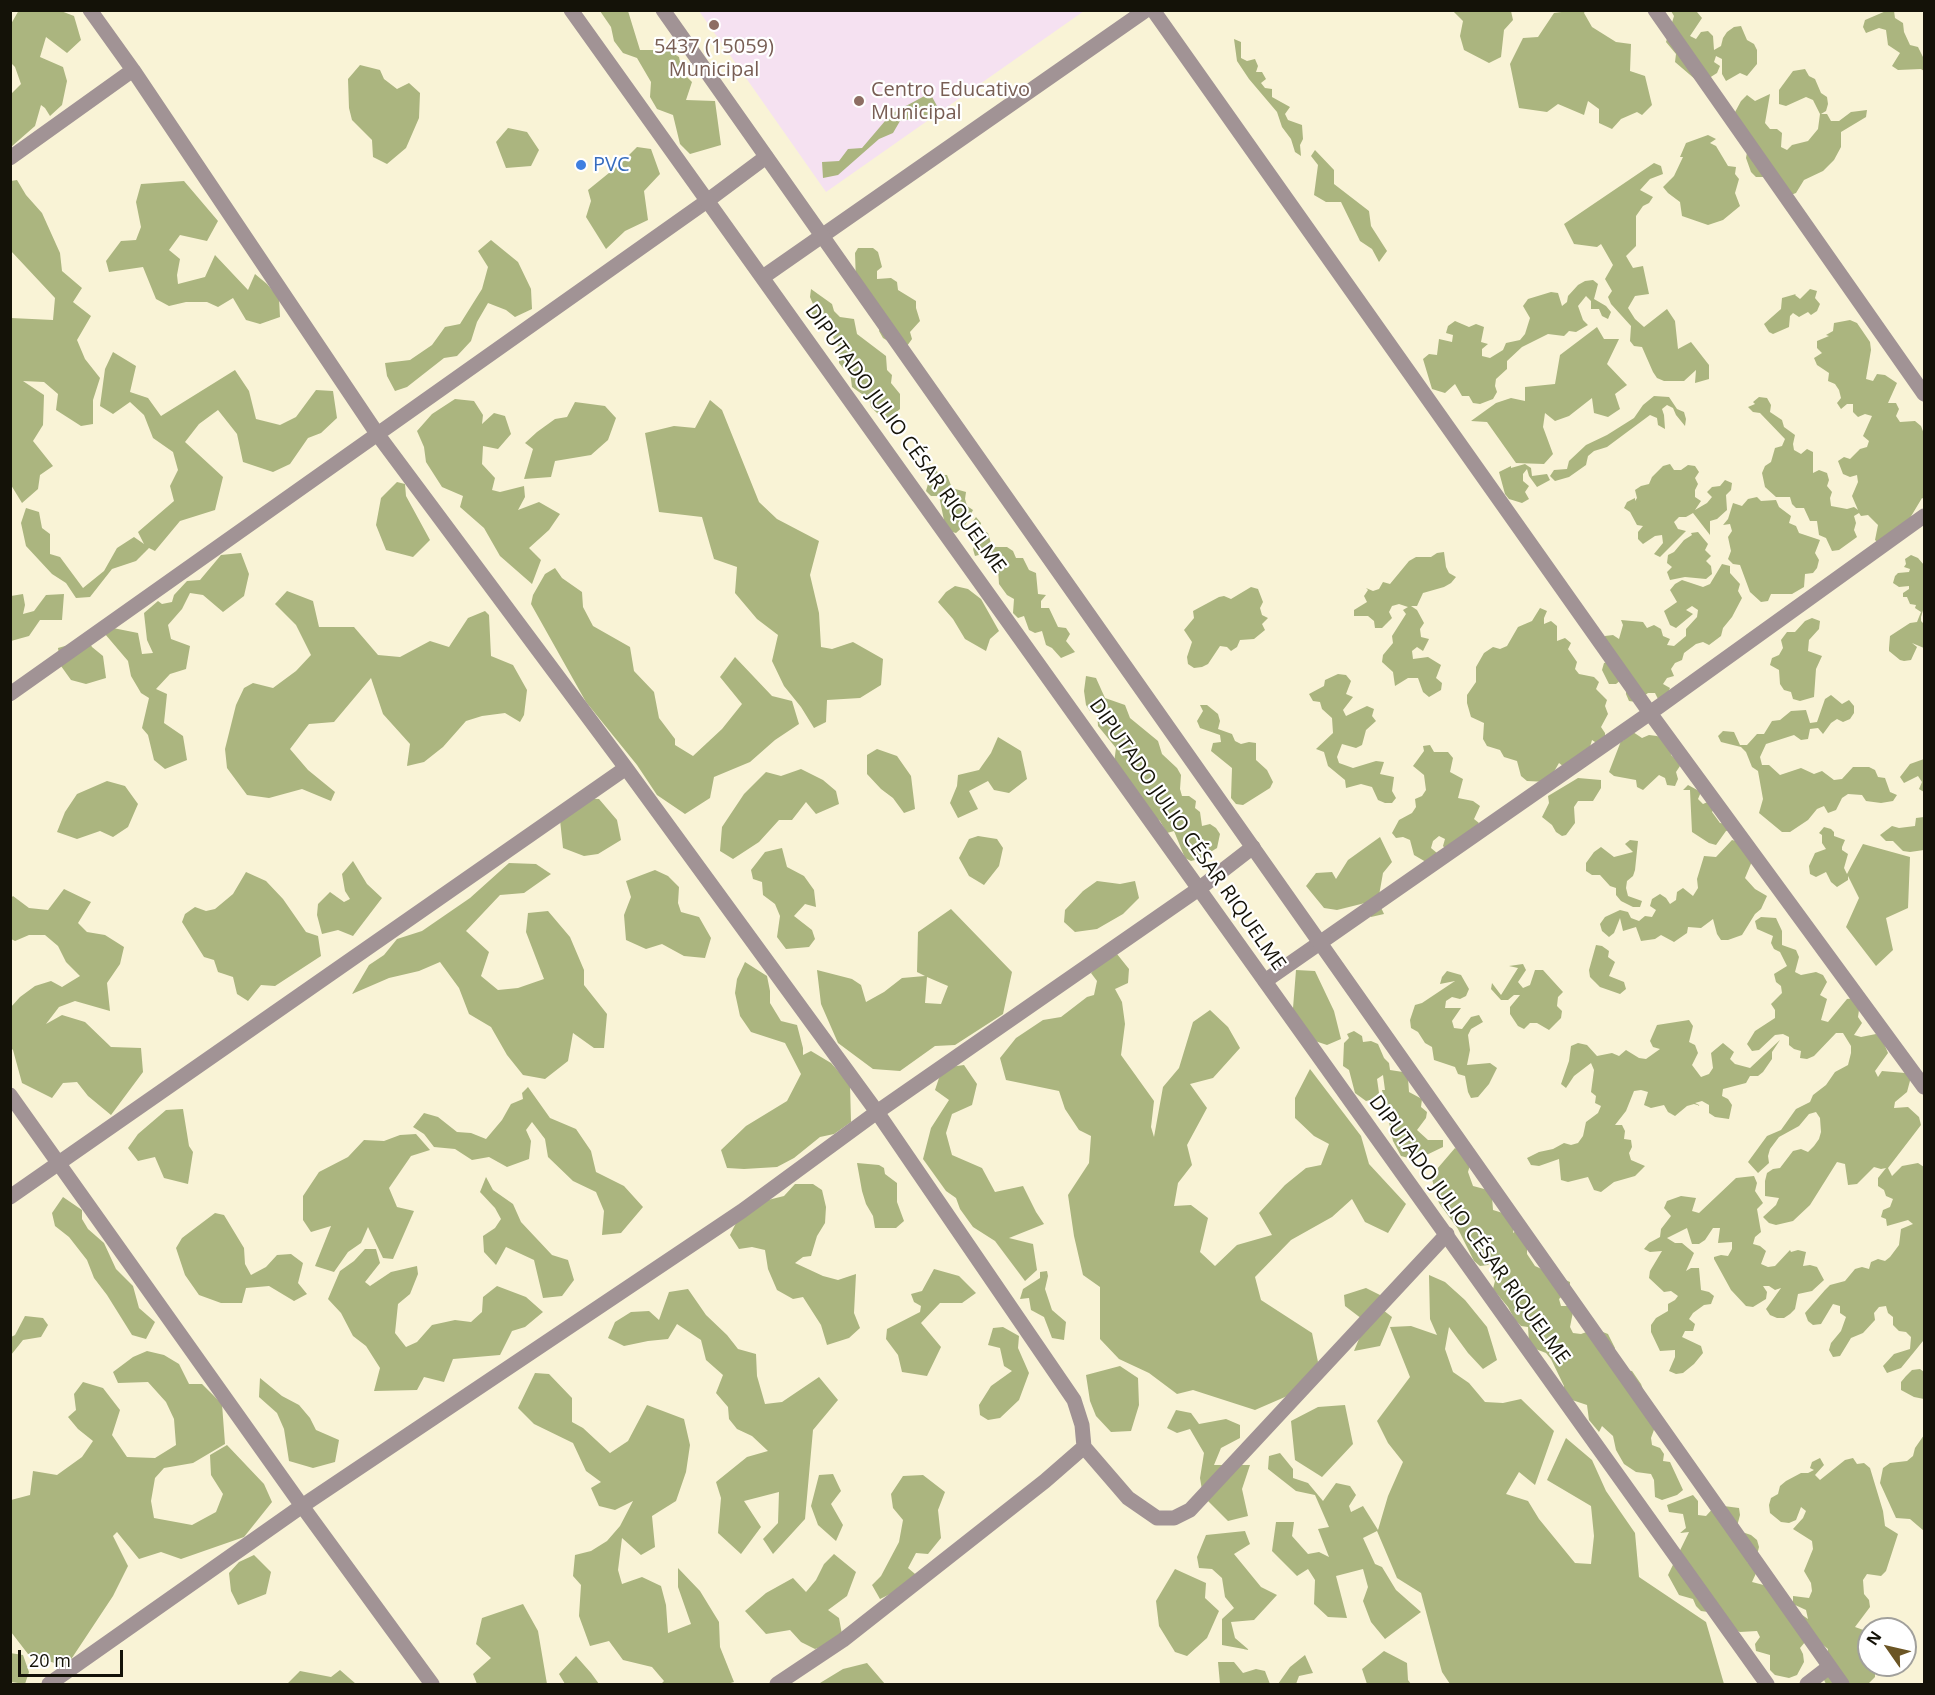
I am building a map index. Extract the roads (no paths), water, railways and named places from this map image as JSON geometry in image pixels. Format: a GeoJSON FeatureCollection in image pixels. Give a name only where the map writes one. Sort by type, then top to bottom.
{"type":"FeatureCollection","features":[{"type":"Feature","properties":{"kind":"street"},"geometry":{"type":"LineString","coordinates":[[90,10],[133,70],[378,435],[626,768],[877,1112],[1074,1400],[1082,1425],[1084,1447],[1128,1498],[1157,1518],[1174,1518],[1190,1510],[1447,1234]]}},
{"type":"Feature","properties":{"kind":"street","name":"DIPUTADO JULIO CÉSAR RIQUELME"},"geometry":{"type":"LineString","coordinates":[[571,10],[1767,1684]]}},
{"type":"Feature","properties":{"kind":"street","name":"DIPUTADO JULIO CÉSAR RIQUELME"},"geometry":{"type":"LineString","coordinates":[[663,10],[1842,1684]]}},
{"type":"Feature","properties":{"kind":"street"},"geometry":{"type":"LineString","coordinates":[[763,277],[1146,10]]}},
{"type":"Feature","properties":{"kind":"street"},"geometry":{"type":"LineString","coordinates":[[1153,10],[1650,713],[1924,1087]]}},
{"type":"Feature","properties":{"kind":"street"},"geometry":{"type":"LineString","coordinates":[[1655,10],[1924,394]]}},
{"type":"Feature","properties":{"kind":"street"},"geometry":{"type":"LineString","coordinates":[[10,158],[133,70]]}},
{"type":"Feature","properties":{"kind":"street"},"geometry":{"type":"LineString","coordinates":[[10,694],[378,435],[766,157]]}},
{"type":"Feature","properties":{"kind":"street"},"geometry":{"type":"LineString","coordinates":[[1265,981],[1650,713],[1924,516]]}},
{"type":"Feature","properties":{"kind":"street"},"geometry":{"type":"LineString","coordinates":[[10,1197],[626,768]]}},
{"type":"Feature","properties":{"kind":"street"},"geometry":{"type":"LineString","coordinates":[[50,1684],[302,1506],[742,1211],[877,1112],[1200,888],[1252,847]]}},
{"type":"Feature","properties":{"kind":"street"},"geometry":{"type":"LineString","coordinates":[[10,1095],[60,1162],[302,1506],[432,1684]]}},
{"type":"Feature","properties":{"kind":"street"},"geometry":{"type":"LineString","coordinates":[[777,1684],[852,1633],[1045,1481],[1084,1447]]}},
{"type":"Feature","properties":{"kind":"street"},"geometry":{"type":"LineString","coordinates":[[1807,1684],[1830,1667]]}},
{"type":"Feature","properties":{"kind":"place","name":"5437 (15059) Municipal"},"geometry":{"type":"Point","coordinates":[714,25]}},
{"type":"Feature","properties":{"kind":"place","name":"Centro Educativo Municipal"},"geometry":{"type":"Point","coordinates":[859,101]}},
{"type":"Feature","properties":{"kind":"place","name":"PVC"},"geometry":{"type":"Point","coordinates":[581,165]}}]}
